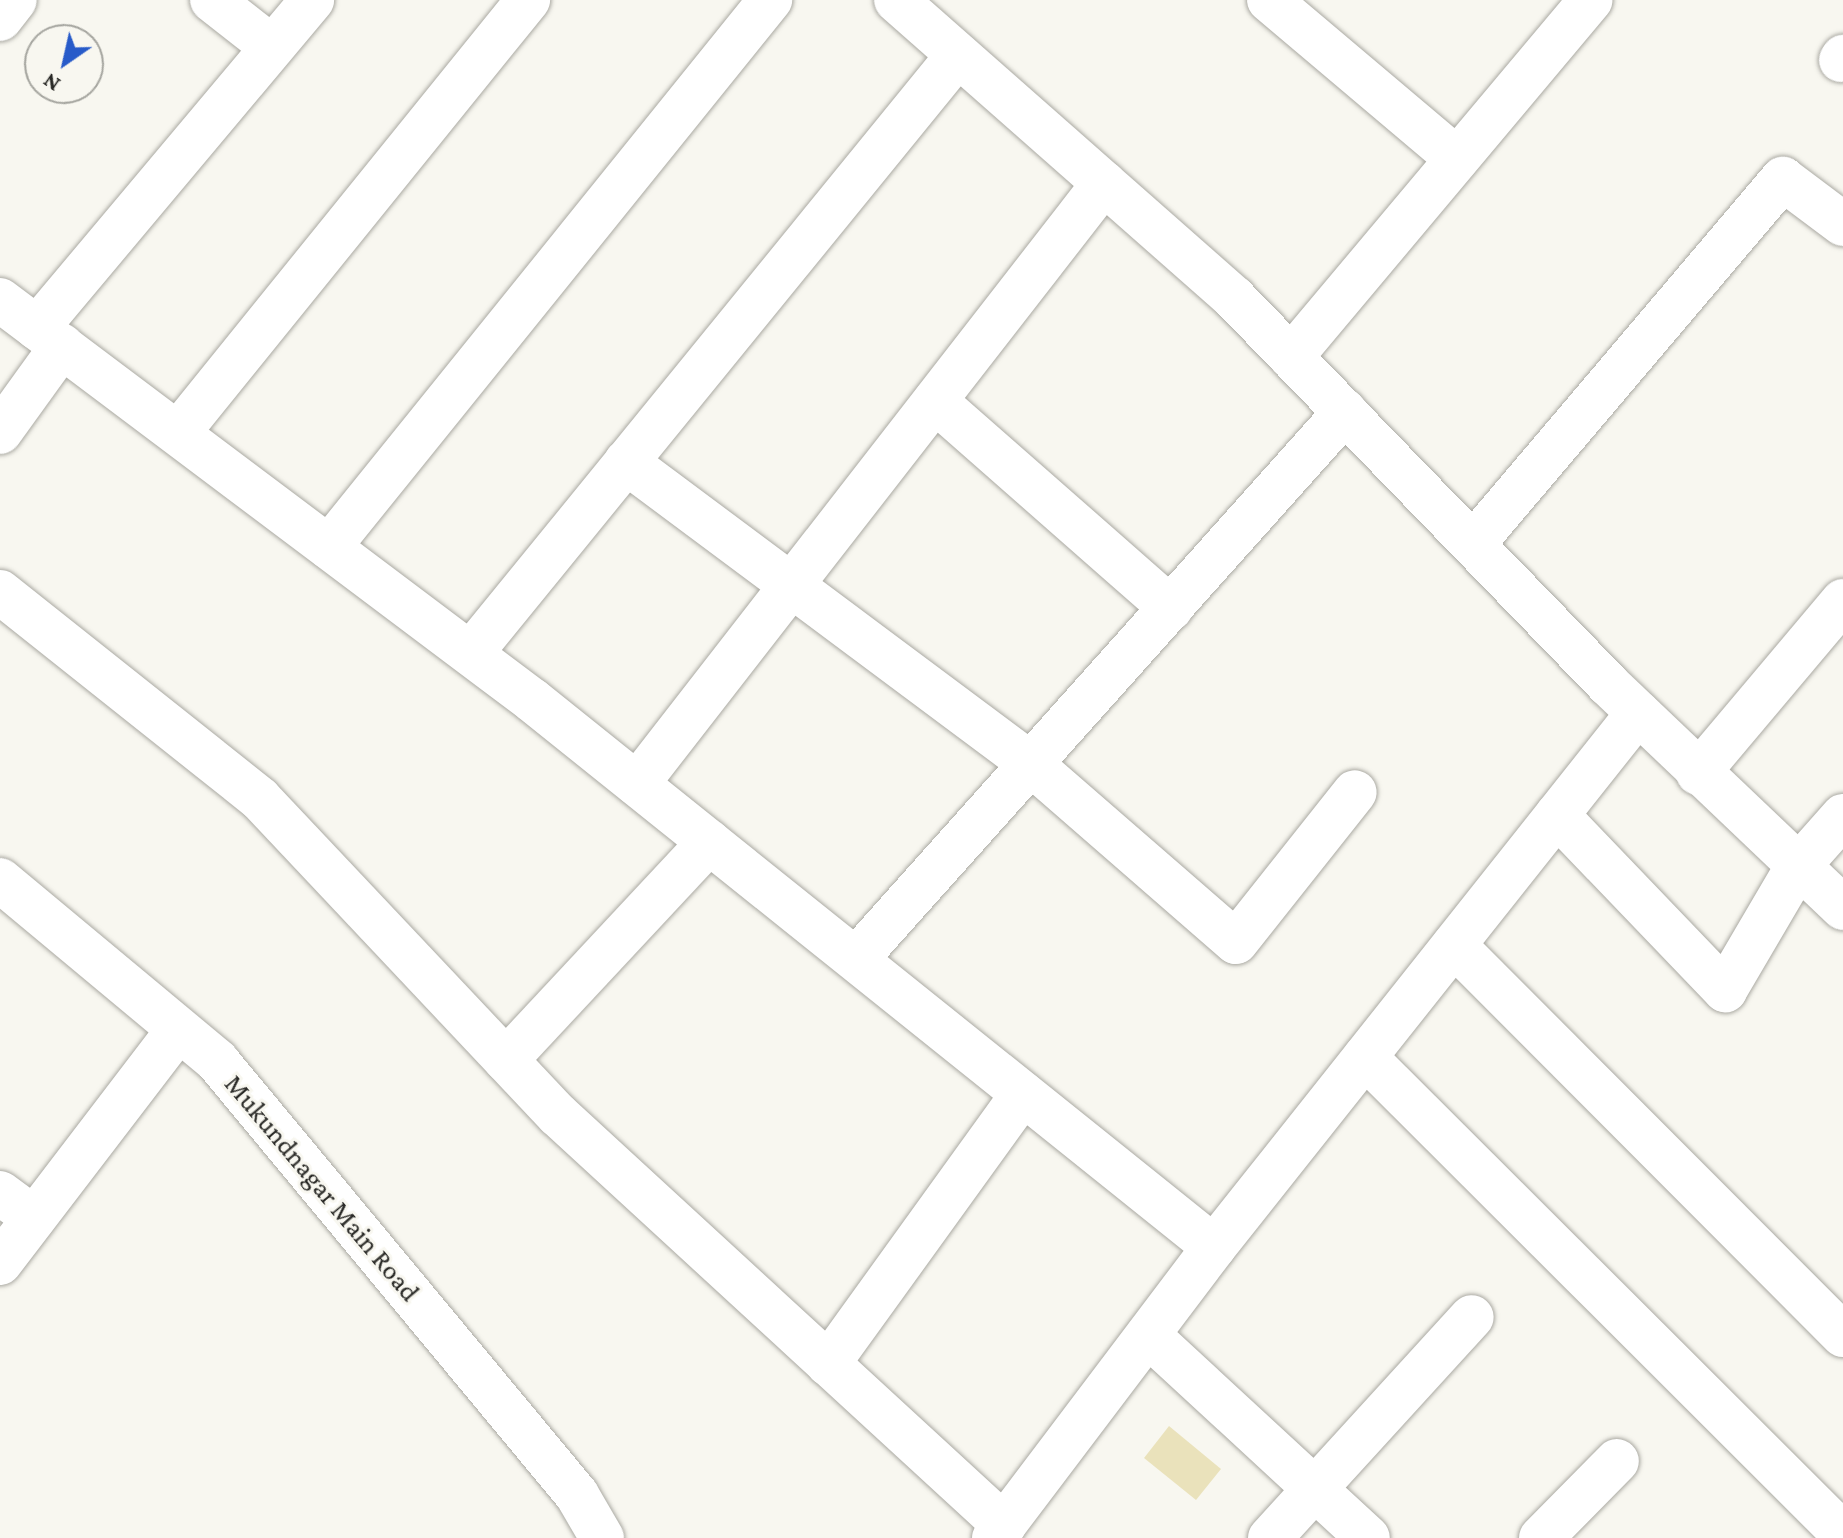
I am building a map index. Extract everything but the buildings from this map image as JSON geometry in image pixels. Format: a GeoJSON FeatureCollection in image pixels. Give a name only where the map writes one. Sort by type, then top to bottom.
{"type":"FeatureCollection","features":[{"type":"Feature","properties":{"kind":"street"},"geometry":{"type":"LineString","coordinates":[[0,19],[15,0]]}},
{"type":"Feature","properties":{"kind":"street"},"geometry":{"type":"LineString","coordinates":[[212,0],[272,47]]}},
{"type":"Feature","properties":{"kind":"street"},"geometry":{"type":"LineString","coordinates":[[0,432],[50,337],[272,47],[312,0]]}},
{"type":"Feature","properties":{"kind":"street"},"geometry":{"type":"LineString","coordinates":[[178,433],[528,0]]}},
{"type":"Feature","properties":{"kind":"street"},"geometry":{"type":"LineString","coordinates":[[329,547],[770,0]]}},
{"type":"Feature","properties":{"kind":"street"},"geometry":{"type":"LineString","coordinates":[[896,0],[1104,183],[1291,357],[1698,773],[1796,869],[1843,908]]}},
{"type":"Feature","properties":{"kind":"street"},"geometry":{"type":"LineString","coordinates":[[1269,0],[1457,159]]}},
{"type":"Feature","properties":{"kind":"street"},"geometry":{"type":"LineString","coordinates":[[1291,357],[1457,159],[1568,8]]}},
{"type":"Feature","properties":{"kind":"street"},"geometry":{"type":"LineString","coordinates":[[471,653],[958,55]]}},
{"type":"Feature","properties":{"kind":"street"},"geometry":{"type":"LineString","coordinates":[[1473,544],[1783,179],[1843,224]]}},
{"type":"Feature","properties":{"kind":"street"},"geometry":{"type":"LineString","coordinates":[[637,784],[1104,183]]}},
{"type":"Feature","properties":{"kind":"street"},"geometry":{"type":"LineString","coordinates":[[0,300],[471,653],[1214,1247]]}},
{"type":"Feature","properties":{"kind":"street"},"geometry":{"type":"LineString","coordinates":[[935,401],[1171,608]]}},
{"type":"Feature","properties":{"kind":"street"},"geometry":{"type":"LineString","coordinates":[[856,959],[1345,412]]}},
{"type":"Feature","properties":{"kind":"street"},"geometry":{"type":"LineString","coordinates":[[626,462],[1031,764],[1236,942],[1355,792]]}},
{"type":"Feature","properties":{"kind":"street"},"geometry":{"type":"LineString","coordinates":[[0,592],[260,799],[506,1060],[828,1364],[999,1531],[1214,1247],[1638,713]]}},
{"type":"Feature","properties":{"kind":"street"},"geometry":{"type":"LineString","coordinates":[[1698,773],[1843,601]]}},
{"type":"Feature","properties":{"kind":"street"},"geometry":{"type":"LineString","coordinates":[[1557,815],[1725,990],[1796,869],[1843,816]]}},
{"type":"Feature","properties":{"kind":"street"},"geometry":{"type":"LineString","coordinates":[[506,1060],[709,842]]}},
{"type":"Feature","properties":{"kind":"street","name":"Mukundnagar Main Road"},"geometry":{"type":"LineString","coordinates":[[5,894],[178,1030],[237,1085],[577,1495],[602,1538]]}},
{"type":"Feature","properties":{"kind":"street"},"geometry":{"type":"LineString","coordinates":[[1454,945],[1843,1335]]}},
{"type":"Feature","properties":{"kind":"street"},"geometry":{"type":"LineString","coordinates":[[0,1263],[178,1030]]}},
{"type":"Feature","properties":{"kind":"street"},"geometry":{"type":"LineString","coordinates":[[1365,1057],[1843,1534]]}},
{"type":"Feature","properties":{"kind":"street"},"geometry":{"type":"LineString","coordinates":[[828,1364],[1023,1094]]}},
{"type":"Feature","properties":{"kind":"street"},"geometry":{"type":"LineString","coordinates":[[0,1193],[34,1218]]}},
{"type":"Feature","properties":{"kind":"street"},"geometry":{"type":"LineString","coordinates":[[1270,1538],[1472,1317]]}},
{"type":"Feature","properties":{"kind":"street"},"geometry":{"type":"LineString","coordinates":[[1148,1335],[1368,1538]]}},
{"type":"Feature","properties":{"kind":"street"},"geometry":{"type":"LineString","coordinates":[[1541,1538],[1617,1461]]}}]}
